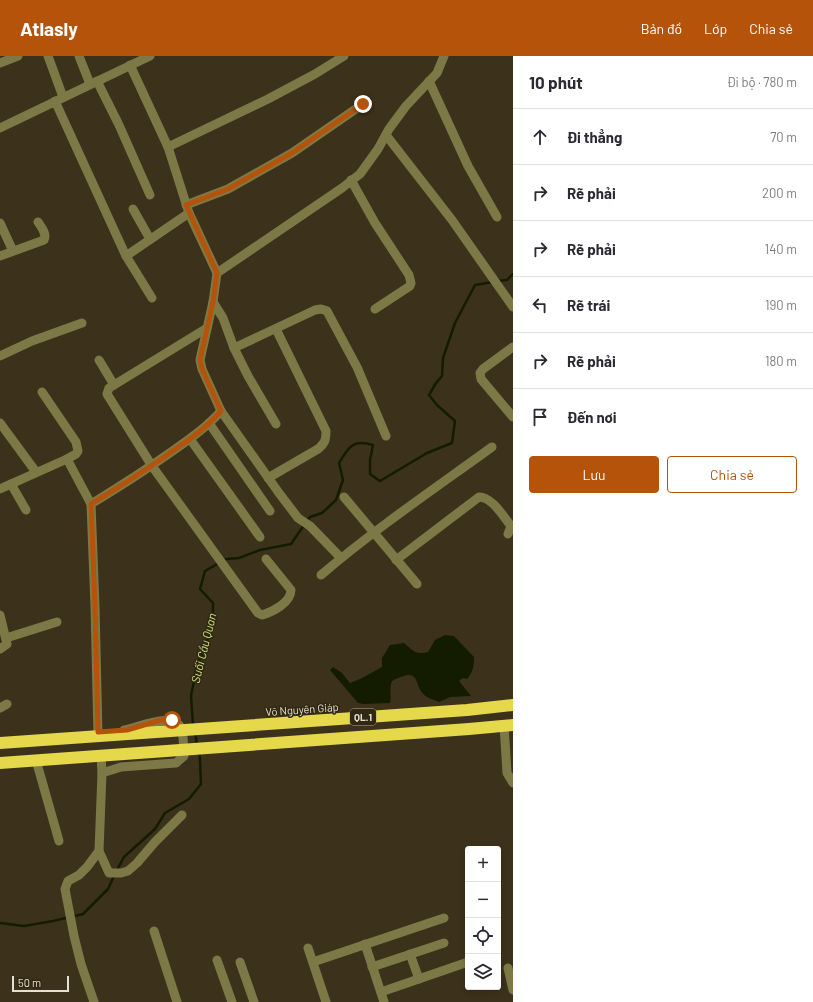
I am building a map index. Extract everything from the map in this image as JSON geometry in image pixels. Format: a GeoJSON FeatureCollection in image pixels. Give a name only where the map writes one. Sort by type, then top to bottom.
{"type":"FeatureCollection","features":[{"type":"Feature","properties":{"kind":"highway","name":"Võ Nguyên Giáp"},"geometry":{"type":"LineString","coordinates":[[98,734],[179,731],[468,710],[513,705]]}},
{"type":"Feature","properties":{"kind":"highway","name":"QL.1"},"geometry":{"type":"LineString","coordinates":[[0,763],[508,725]]}},
{"type":"Feature","properties":{"kind":"highway","name":"QL.1"},"geometry":{"type":"LineString","coordinates":[[0,743],[98,734]]}},
{"type":"Feature","properties":{"kind":"street"},"geometry":{"type":"LineString","coordinates":[[0,63],[18,56]]}},
{"type":"Feature","properties":{"kind":"street"},"geometry":{"type":"LineString","coordinates":[[48,56],[59,99],[126,256],[152,298]]}},
{"type":"Feature","properties":{"kind":"street"},"geometry":{"type":"LineString","coordinates":[[79,56],[119,125],[150,195]]}},
{"type":"Feature","properties":{"kind":"street"},"geometry":{"type":"LineString","coordinates":[[0,128],[150,56]]}},
{"type":"Feature","properties":{"kind":"street"},"geometry":{"type":"LineString","coordinates":[[168,147],[268,99],[315,74],[344,56]]}},
{"type":"Feature","properties":{"kind":"street"},"geometry":{"type":"LineString","coordinates":[[217,273],[360,174],[406,106],[437,73],[444,56]]}},
{"type":"Feature","properties":{"kind":"street"},"geometry":{"type":"LineString","coordinates":[[130,65],[168,147],[188,209],[217,273],[213,302],[200,360],[202,369],[221,411],[268,478],[298,518],[310,526],[341,558]]}},
{"type":"Feature","properties":{"kind":"street"},"geometry":{"type":"LineString","coordinates":[[429,81],[468,166],[497,217]]}},
{"type":"Feature","properties":{"kind":"street"},"geometry":{"type":"LineString","coordinates":[[126,256],[188,209],[228,189],[292,153],[363,104]]}},
{"type":"Feature","properties":{"kind":"street"},"geometry":{"type":"LineString","coordinates":[[386,135],[452,220],[513,307]]}},
{"type":"Feature","properties":{"kind":"street"},"geometry":{"type":"LineString","coordinates":[[351,180],[375,223],[405,268],[410,279],[410,286],[375,308]]}},
{"type":"Feature","properties":{"kind":"street"},"geometry":{"type":"LineString","coordinates":[[132,209],[150,239]]}},
{"type":"Feature","properties":{"kind":"street"},"geometry":{"type":"LineString","coordinates":[[0,256],[44,240],[46,237],[45,233],[38,222]]}},
{"type":"Feature","properties":{"kind":"street"},"geometry":{"type":"LineString","coordinates":[[0,223],[13,251]]}},
{"type":"Feature","properties":{"kind":"street"},"geometry":{"type":"LineString","coordinates":[[213,302],[223,318],[234,348],[248,376],[276,424]]}},
{"type":"Feature","properties":{"kind":"street"},"geometry":{"type":"LineString","coordinates":[[234,348],[315,310],[321,309],[327,311],[357,367],[386,436]]}},
{"type":"Feature","properties":{"kind":"street"},"geometry":{"type":"LineString","coordinates":[[0,356],[32,341],[82,323]]}},
{"type":"Feature","properties":{"kind":"street"},"geometry":{"type":"LineString","coordinates":[[207,328],[109,388],[107,394],[152,466],[217,554],[258,613],[262,615],[271,612],[288,600],[291,595],[291,590],[266,559]]}},
{"type":"Feature","properties":{"kind":"street"},"geometry":{"type":"LineString","coordinates":[[268,478],[318,449],[324,443],[326,437],[326,431],[276,329]]}},
{"type":"Feature","properties":{"kind":"street"},"geometry":{"type":"LineString","coordinates":[[513,347],[483,369],[480,374],[481,379],[513,418]]}},
{"type":"Feature","properties":{"kind":"street"},"geometry":{"type":"LineString","coordinates":[[99,360],[114,385]]}},
{"type":"Feature","properties":{"kind":"street"},"geometry":{"type":"LineString","coordinates":[[0,489],[76,454],[78,451],[78,446],[42,392]]}},
{"type":"Feature","properties":{"kind":"street"},"geometry":{"type":"LineString","coordinates":[[91,504],[152,466],[190,440],[213,421],[221,411]]}},
{"type":"Feature","properties":{"kind":"street"},"geometry":{"type":"LineString","coordinates":[[0,423],[36,472]]}},
{"type":"Feature","properties":{"kind":"street"},"geometry":{"type":"LineString","coordinates":[[209,423],[270,511]]}},
{"type":"Feature","properties":{"kind":"street"},"geometry":{"type":"LineString","coordinates":[[190,440],[260,537]]}},
{"type":"Feature","properties":{"kind":"street"},"geometry":{"type":"LineString","coordinates":[[321,575],[374,533],[492,447]]}},
{"type":"Feature","properties":{"kind":"street"},"geometry":{"type":"LineString","coordinates":[[67,458],[91,504],[98,734],[127,730],[165,720],[172,720],[178,724],[182,730],[184,756],[176,763],[121,767],[102,773]]}},
{"type":"Feature","properties":{"kind":"street"},"geometry":{"type":"LineString","coordinates":[[11,484],[26,510]]}},
{"type":"Feature","properties":{"kind":"street"},"geometry":{"type":"LineString","coordinates":[[344,497],[417,584]]}},
{"type":"Feature","properties":{"kind":"street"},"geometry":{"type":"LineString","coordinates":[[396,560],[479,497],[484,497],[491,502],[511,526],[508,534]]}},
{"type":"Feature","properties":{"kind":"street"},"geometry":{"type":"LineString","coordinates":[[0,615],[7,644],[0,648]]}},
{"type":"Feature","properties":{"kind":"street"},"geometry":{"type":"LineString","coordinates":[[6,638],[57,622]]}},
{"type":"Feature","properties":{"kind":"street"},"geometry":{"type":"LineString","coordinates":[[508,725],[507,773],[513,783]]}},
{"type":"Feature","properties":{"kind":"street"},"geometry":{"type":"LineString","coordinates":[[101,756],[102,773],[99,851],[109,873],[122,873],[128,871],[182,816]]}},
{"type":"Feature","properties":{"kind":"street"},"geometry":{"type":"LineString","coordinates":[[36,760],[58,840]]}},
{"type":"Feature","properties":{"kind":"street"},"geometry":{"type":"LineString","coordinates":[[94,1002],[81,964],[65,889],[68,881],[79,875],[99,851]]}},
{"type":"Feature","properties":{"kind":"street"},"geometry":{"type":"LineString","coordinates":[[313,962],[444,918]]}},
{"type":"Feature","properties":{"kind":"street"},"geometry":{"type":"LineString","coordinates":[[154,931],[177,1002]]}},
{"type":"Feature","properties":{"kind":"street"},"geometry":{"type":"LineString","coordinates":[[372,967],[444,943]]}},
{"type":"Feature","properties":{"kind":"street"},"geometry":{"type":"LineString","coordinates":[[365,944],[384,1002]]}},
{"type":"Feature","properties":{"kind":"street"},"geometry":{"type":"LineString","coordinates":[[308,948],[326,1002]]}},
{"type":"Feature","properties":{"kind":"street"},"geometry":{"type":"LineString","coordinates":[[410,954],[419,979]]}},
{"type":"Feature","properties":{"kind":"street"},"geometry":{"type":"LineString","coordinates":[[217,960],[232,1002]]}},
{"type":"Feature","properties":{"kind":"street"},"geometry":{"type":"LineString","coordinates":[[240,962],[254,1002]]}},
{"type":"Feature","properties":{"kind":"street"},"geometry":{"type":"LineString","coordinates":[[381,992],[465,963]]}},
{"type":"Feature","properties":{"kind":"street"},"geometry":{"type":"LineString","coordinates":[[508,968],[513,990]]}},
{"type":"Feature","properties":{"kind":"shaded area"},"geometry":{"type":"Polygon","coordinates":[[[445,635],[454,636],[474,657],[471,674],[467,679],[463,678],[459,681],[471,696],[450,697],[439,702],[428,698],[422,693],[416,679],[409,675],[402,676],[392,681],[390,703],[358,703],[330,670],[333,667],[342,673],[350,683],[382,667],[382,658],[390,645],[404,643],[417,653],[424,653],[428,652],[435,640],[445,635]]]}},
{"type":"Feature","properties":{"kind":"waterway","name":"Suối Cầu Quan"},"geometry":{"type":"LineString","coordinates":[[498,281],[507,280],[513,274]]}},
{"type":"Feature","properties":{"kind":"waterway","name":"Suối Cầu Quan"},"geometry":{"type":"LineString","coordinates":[[307,521],[310,517],[322,513],[336,500],[343,480],[339,463],[352,446],[360,443],[373,445],[370,460],[370,474],[380,481],[427,453],[452,443],[455,421],[437,405],[429,395],[442,376],[443,358],[455,323],[475,285],[493,282]]}},
{"type":"Feature","properties":{"kind":"waterway","name":"Suối Cầu Quan"},"geometry":{"type":"LineString","coordinates":[[223,561],[226,559],[239,558],[260,550],[291,544],[304,525]]}},
{"type":"Feature","properties":{"kind":"waterway","name":"Suối Cầu Quan"},"geometry":{"type":"LineString","coordinates":[[193,725],[191,696],[197,666],[208,638],[213,616],[213,603],[200,589],[205,571],[219,563]]}},
{"type":"Feature","properties":{"kind":"waterway","name":"Suối Cầu Quan"},"geometry":{"type":"LineString","coordinates":[[195,732],[197,745]]}},
{"type":"Feature","properties":{"kind":"waterway","name":"Suối Cầu Quan"},"geometry":{"type":"LineString","coordinates":[[117,870],[124,857],[155,829],[165,813],[189,799],[201,784],[199,751]]}},
{"type":"Feature","properties":{"kind":"waterway","name":"Suối Cầu Quan"},"geometry":{"type":"LineString","coordinates":[[0,923],[24,926],[83,914],[108,889],[115,874]]}},
{"type":"Feature","properties":{"kind":"route"},"geometry":{"type":"LineString","coordinates":[[172,720],[161,720],[127,730],[98,732],[91,504],[152,466],[190,440],[213,421],[221,411],[202,369],[200,360],[213,302],[217,273],[186,205],[228,189],[292,153],[363,104]]}}]}
